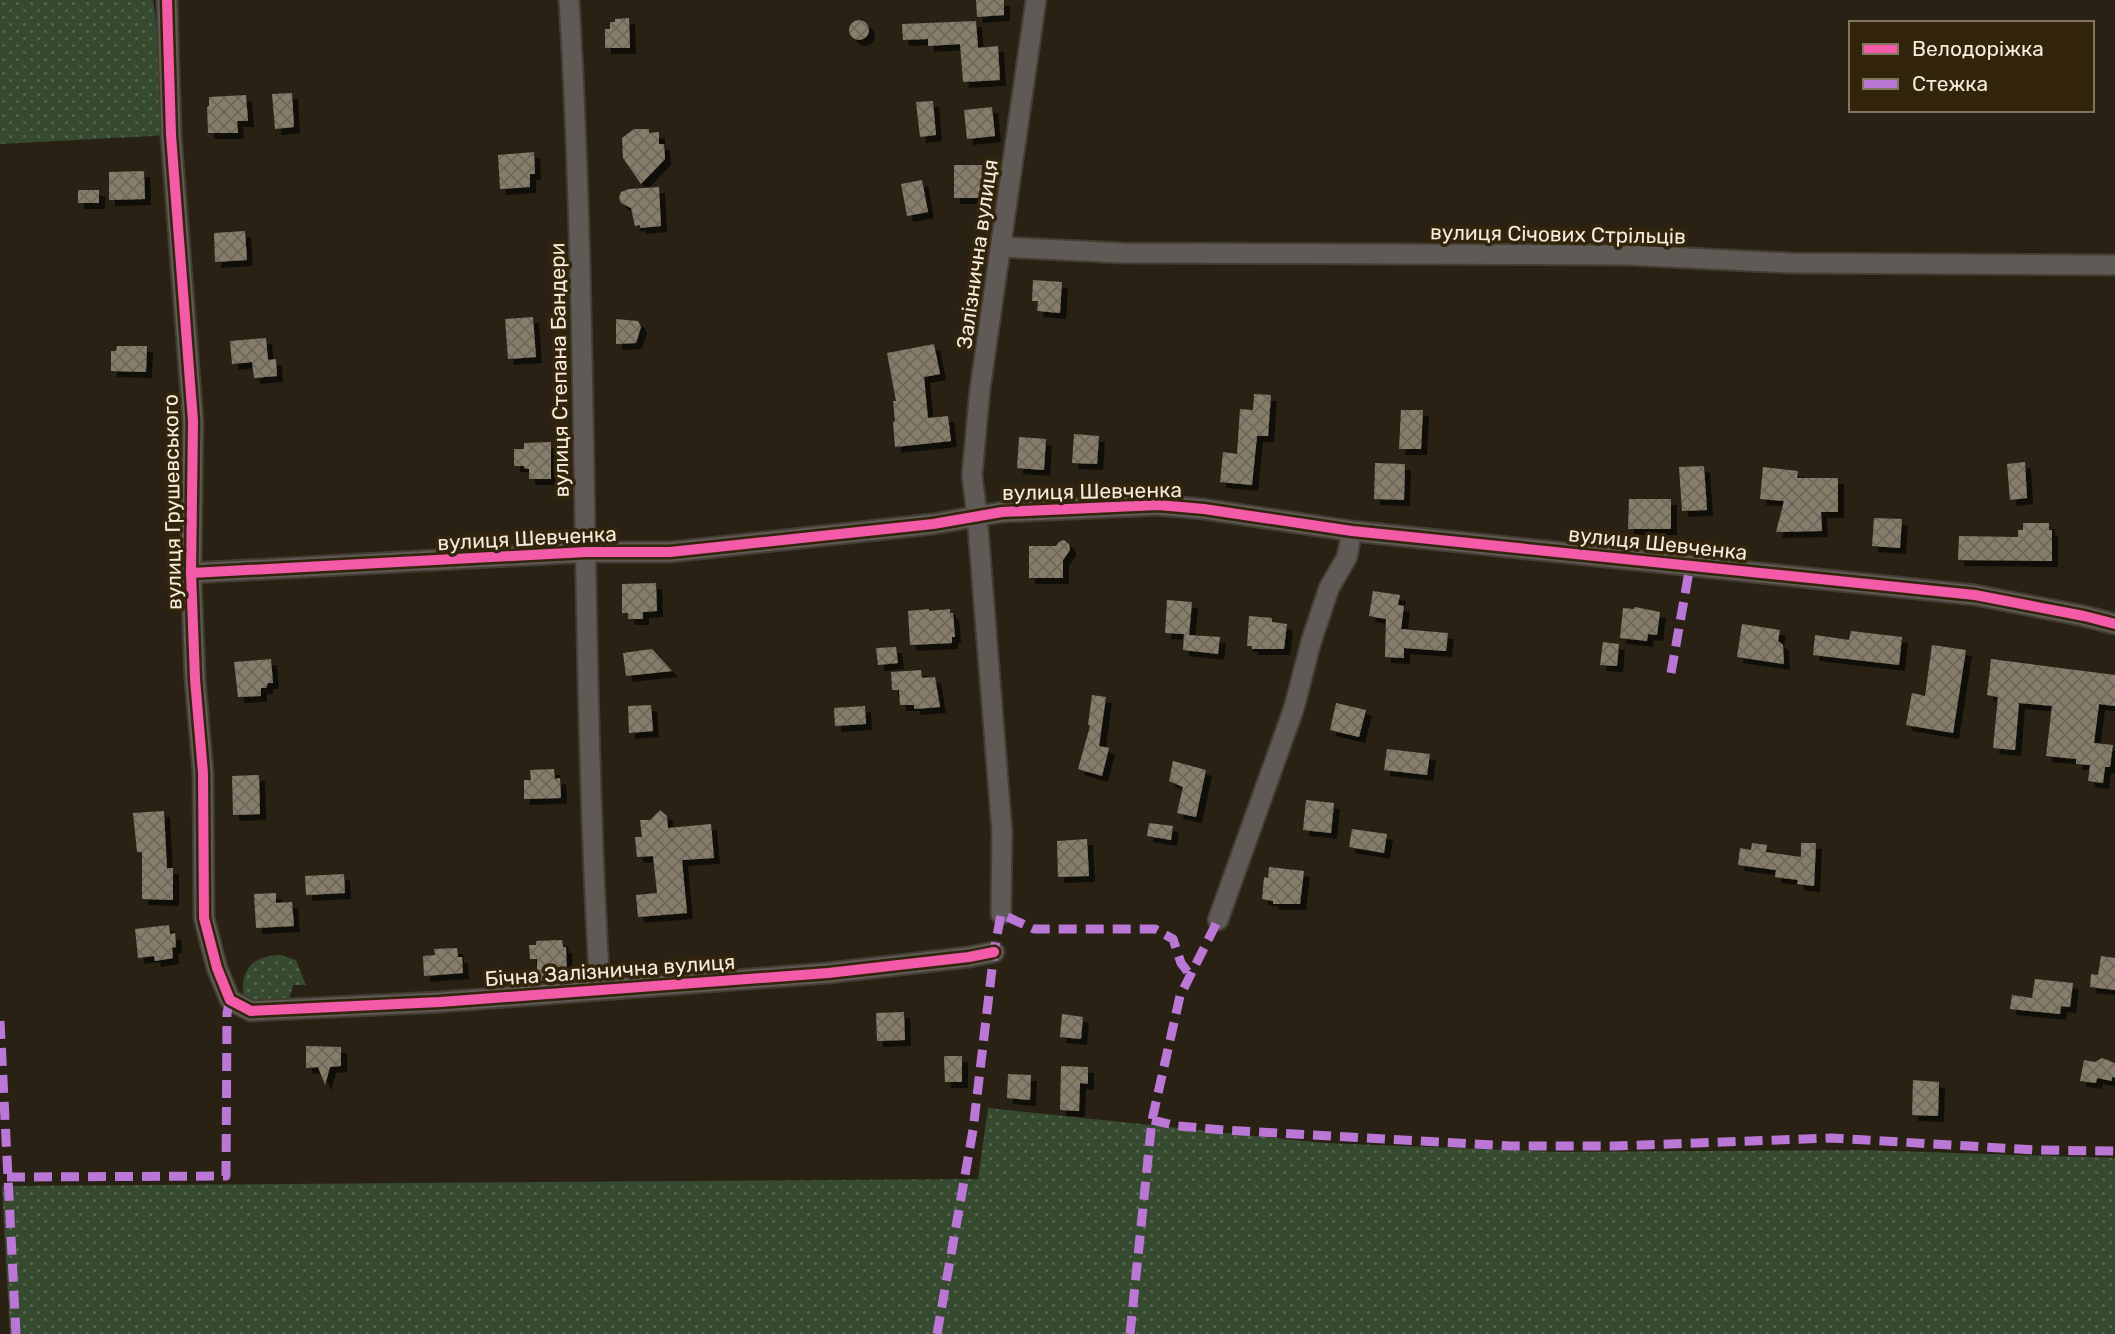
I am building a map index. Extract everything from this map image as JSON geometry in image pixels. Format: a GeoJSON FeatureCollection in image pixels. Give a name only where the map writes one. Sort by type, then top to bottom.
{"type":"FeatureCollection","features":[{"type":"Feature","properties":{"kind":"street","name":"вулиця Грушевського"},"geometry":{"type":"LineString","coordinates":[[167,0],[171,135],[192,421],[191,573],[195,679],[204,773],[204,918],[216,968],[230,1000]]}},
{"type":"Feature","properties":{"kind":"street","name":"вулиця Степана Бандери"},"geometry":{"type":"LineString","coordinates":[[569,0],[579,218],[587,666],[600,990]]}},
{"type":"Feature","properties":{"kind":"street","name":"Залізнична вулиця"},"geometry":{"type":"LineString","coordinates":[[1002,914],[1002,832],[972,475],[980,389],[1036,0]]}},
{"type":"Feature","properties":{"kind":"street","name":"вулиця Січових Стрільців"},"geometry":{"type":"LineString","coordinates":[[1001,247],[1122,253],[1627,255],[1791,263],[2115,265]]}},
{"type":"Feature","properties":{"kind":"street","name":"вулиця Шевченка"},"geometry":{"type":"LineString","coordinates":[[191,573],[586,552],[670,552],[933,524],[1002,512],[1158,505],[1204,509],[1352,531],[1975,595],[2115,624]]}},
{"type":"Feature","properties":{"kind":"street"},"geometry":{"type":"LineString","coordinates":[[1218,920],[1294,708],[1311,642],[1329,588],[1347,557],[1352,531]]}},
{"type":"Feature","properties":{"kind":"street","name":"Бічна Залізнична вулиця"},"geometry":{"type":"LineString","coordinates":[[230,1000],[251,1011],[440,1002],[828,973],[994,952]]}},
{"type":"Feature","properties":{"kind":"green space"},"geometry":{"type":"Polygon","coordinates":[[[0,0],[153,0],[171,135],[0,144],[0,0]]]}},
{"type":"Feature","properties":{"kind":"green space"},"geometry":{"type":"Polygon","coordinates":[[[280,955],[296,960],[306,985],[293,985],[288,1003],[244,1002],[243,982],[248,968],[260,959],[280,955]]]}},
{"type":"Feature","properties":{"kind":"green space"},"geometry":{"type":"Polygon","coordinates":[[[988,1108],[1323,1143],[1559,1152],[1865,1150],[2115,1158],[2115,1334],[10,1334],[2,1186],[978,1179],[988,1108]]]}},
{"type":"Feature","properties":{"kind":"building"},"geometry":{"type":"Polygon","coordinates":[[[976,0],[1004,0],[1004,15],[977,17],[976,0]]]}},
{"type":"Feature","properties":{"kind":"building"},"geometry":{"type":"Polygon","coordinates":[[[629,18],[630,48],[605,48],[605,29],[610,29],[610,22],[629,18]]]}},
{"type":"Feature","properties":{"kind":"building"},"geometry":{"type":"Polygon","coordinates":[[[859,20],[866,23],[869,30],[866,37],[859,40],[852,37],[849,30],[852,23],[859,20]]]}},
{"type":"Feature","properties":{"kind":"building"},"geometry":{"type":"Polygon","coordinates":[[[976,21],[978,48],[998,46],[1000,80],[963,82],[960,44],[928,46],[928,39],[903,40],[902,24],[976,21]]]}},
{"type":"Feature","properties":{"kind":"building"},"geometry":{"type":"Polygon","coordinates":[[[292,93],[294,127],[275,129],[272,94],[292,93]]]}},
{"type":"Feature","properties":{"kind":"building"},"geometry":{"type":"Polygon","coordinates":[[[246,95],[248,121],[237,121],[238,133],[208,133],[209,97],[246,95]]]}},
{"type":"Feature","properties":{"kind":"building"},"geometry":{"type":"Polygon","coordinates":[[[933,101],[936,135],[920,137],[916,102],[933,101]]]}},
{"type":"Feature","properties":{"kind":"building"},"geometry":{"type":"Polygon","coordinates":[[[992,107],[995,136],[967,139],[964,110],[992,107]]]}},
{"type":"Feature","properties":{"kind":"building"},"geometry":{"type":"Polygon","coordinates":[[[634,129],[649,129],[649,133],[659,132],[659,144],[664,144],[665,159],[641,184],[623,158],[622,138],[634,129]]]}},
{"type":"Feature","properties":{"kind":"building"},"geometry":{"type":"Polygon","coordinates":[[[534,152],[535,174],[530,174],[530,187],[500,189],[498,155],[534,152]]]}},
{"type":"Feature","properties":{"kind":"building"},"geometry":{"type":"Polygon","coordinates":[[[954,165],[982,165],[982,198],[954,198],[954,165]]]}},
{"type":"Feature","properties":{"kind":"building"},"geometry":{"type":"Polygon","coordinates":[[[144,171],[145,199],[109,200],[109,172],[144,171]]]}},
{"type":"Feature","properties":{"kind":"building"},"geometry":{"type":"Polygon","coordinates":[[[922,180],[928,212],[907,216],[901,184],[922,180]]]}},
{"type":"Feature","properties":{"kind":"building"},"geometry":{"type":"Polygon","coordinates":[[[659,187],[661,226],[635,226],[631,208],[621,203],[621,192],[659,187]]]}},
{"type":"Feature","properties":{"kind":"building"},"geometry":{"type":"Polygon","coordinates":[[[78,190],[99,190],[99,203],[78,203],[78,190]]]}},
{"type":"Feature","properties":{"kind":"building"},"geometry":{"type":"Polygon","coordinates":[[[245,231],[247,260],[215,262],[214,233],[245,231]]]}},
{"type":"Feature","properties":{"kind":"building"},"geometry":{"type":"Polygon","coordinates":[[[1033,280],[1062,282],[1060,313],[1037,311],[1038,301],[1032,301],[1033,280]]]}},
{"type":"Feature","properties":{"kind":"building"},"geometry":{"type":"Polygon","coordinates":[[[533,317],[536,357],[508,359],[505,319],[533,317]]]}},
{"type":"Feature","properties":{"kind":"building"},"geometry":{"type":"Polygon","coordinates":[[[616,319],[638,321],[641,327],[636,343],[616,344],[616,319]]]}},
{"type":"Feature","properties":{"kind":"building"},"geometry":{"type":"Polygon","coordinates":[[[266,338],[268,360],[276,359],[277,376],[254,378],[252,362],[232,364],[230,341],[266,338]]]}},
{"type":"Feature","properties":{"kind":"building"},"geometry":{"type":"Polygon","coordinates":[[[934,344],[940,374],[924,377],[928,418],[948,416],[951,441],[895,447],[893,401],[896,401],[887,353],[934,344]]]}},
{"type":"Feature","properties":{"kind":"building"},"geometry":{"type":"Polygon","coordinates":[[[117,346],[147,346],[146,372],[111,371],[111,351],[116,351],[117,346]]]}},
{"type":"Feature","properties":{"kind":"building"},"geometry":{"type":"Polygon","coordinates":[[[1254,394],[1271,395],[1268,436],[1257,436],[1252,485],[1220,482],[1223,452],[1237,454],[1240,409],[1253,410],[1254,394]]]}},
{"type":"Feature","properties":{"kind":"building"},"geometry":{"type":"Polygon","coordinates":[[[1401,410],[1423,410],[1421,449],[1399,449],[1401,410]]]}},
{"type":"Feature","properties":{"kind":"building"},"geometry":{"type":"Polygon","coordinates":[[[1074,434],[1099,436],[1097,464],[1072,463],[1074,434]]]}},
{"type":"Feature","properties":{"kind":"building"},"geometry":{"type":"Polygon","coordinates":[[[1019,437],[1046,439],[1044,470],[1017,468],[1019,437]]]}},
{"type":"Feature","properties":{"kind":"building"},"geometry":{"type":"Polygon","coordinates":[[[551,442],[551,479],[529,479],[529,469],[514,466],[514,449],[524,449],[524,443],[551,442]]]}},
{"type":"Feature","properties":{"kind":"building"},"geometry":{"type":"Polygon","coordinates":[[[2025,462],[2027,498],[2010,500],[2007,464],[2025,462]]]}},
{"type":"Feature","properties":{"kind":"building"},"geometry":{"type":"Polygon","coordinates":[[[1375,463],[1405,464],[1404,500],[1374,499],[1375,463]]]}},
{"type":"Feature","properties":{"kind":"building"},"geometry":{"type":"Polygon","coordinates":[[[1704,466],[1707,510],[1682,511],[1679,467],[1704,466]]]}},
{"type":"Feature","properties":{"kind":"building"},"geometry":{"type":"Polygon","coordinates":[[[1763,467],[1798,471],[1797,478],[1838,478],[1838,512],[1821,512],[1822,531],[1776,532],[1784,501],[1760,499],[1763,467]]]}},
{"type":"Feature","properties":{"kind":"building"},"geometry":{"type":"Polygon","coordinates":[[[1629,499],[1671,499],[1671,529],[1628,529],[1629,499]]]}},
{"type":"Feature","properties":{"kind":"building"},"geometry":{"type":"Polygon","coordinates":[[[1874,518],[1902,519],[1900,548],[1872,546],[1874,518]]]}},
{"type":"Feature","properties":{"kind":"building"},"geometry":{"type":"Polygon","coordinates":[[[2023,523],[2049,523],[2049,530],[2052,530],[2052,561],[1958,560],[1959,536],[2018,537],[2018,530],[2023,530],[2023,523]]]}},
{"type":"Feature","properties":{"kind":"building"},"geometry":{"type":"Polygon","coordinates":[[[1064,540],[1069,544],[1070,550],[1063,560],[1063,578],[1029,578],[1029,546],[1056,546],[1064,540]]]}},
{"type":"Feature","properties":{"kind":"building"},"geometry":{"type":"Polygon","coordinates":[[[656,583],[657,611],[643,612],[643,619],[628,619],[628,613],[622,613],[622,584],[656,583]]]}},
{"type":"Feature","properties":{"kind":"building"},"geometry":{"type":"Polygon","coordinates":[[[1373,591],[1400,595],[1398,605],[1404,606],[1401,629],[1448,633],[1446,651],[1404,648],[1404,658],[1385,657],[1386,619],[1369,616],[1373,591]]]}},
{"type":"Feature","properties":{"kind":"building"},"geometry":{"type":"Polygon","coordinates":[[[1167,600],[1192,602],[1189,635],[1220,637],[1218,654],[1183,650],[1184,634],[1165,633],[1167,600]]]}},
{"type":"Feature","properties":{"kind":"building"},"geometry":{"type":"Polygon","coordinates":[[[1635,607],[1660,612],[1657,635],[1648,634],[1647,641],[1620,638],[1623,608],[1635,607]]]}},
{"type":"Feature","properties":{"kind":"building"},"geometry":{"type":"Polygon","coordinates":[[[950,609],[950,613],[953,613],[955,637],[952,637],[952,643],[910,645],[908,611],[950,609]]]}},
{"type":"Feature","properties":{"kind":"building"},"geometry":{"type":"Polygon","coordinates":[[[1249,616],[1272,618],[1272,622],[1287,624],[1284,649],[1252,649],[1252,646],[1247,646],[1249,616]]]}},
{"type":"Feature","properties":{"kind":"building"},"geometry":{"type":"Polygon","coordinates":[[[1742,624],[1780,630],[1778,641],[1783,645],[1784,664],[1737,657],[1742,624]]]}},
{"type":"Feature","properties":{"kind":"building"},"geometry":{"type":"Polygon","coordinates":[[[1851,631],[1902,637],[1899,665],[1813,655],[1815,635],[1849,640],[1851,631]]]}},
{"type":"Feature","properties":{"kind":"building"},"geometry":{"type":"Polygon","coordinates":[[[1603,642],[1619,644],[1617,666],[1600,665],[1603,642]]]}},
{"type":"Feature","properties":{"kind":"building"},"geometry":{"type":"Polygon","coordinates":[[[1932,645],[1966,650],[1953,733],[1906,725],[1912,693],[1925,696],[1932,645]]]}},
{"type":"Feature","properties":{"kind":"building"},"geometry":{"type":"Polygon","coordinates":[[[896,647],[898,663],[878,665],[876,648],[896,647]]]}},
{"type":"Feature","properties":{"kind":"building"},"geometry":{"type":"Polygon","coordinates":[[[652,649],[672,671],[626,676],[623,653],[652,649]]]}},
{"type":"Feature","properties":{"kind":"building"},"geometry":{"type":"Polygon","coordinates":[[[271,659],[273,683],[261,688],[261,696],[238,697],[234,662],[271,659]]]}},
{"type":"Feature","properties":{"kind":"building"},"geometry":{"type":"Polygon","coordinates":[[[1991,659],[2115,675],[2115,706],[2099,704],[2094,743],[2113,745],[2110,767],[2105,767],[2103,783],[2088,781],[2090,765],[2076,764],[2076,759],[2046,756],[2052,706],[2019,703],[2015,750],[1993,748],[1998,697],[1987,695],[1991,659]]]}},
{"type":"Feature","properties":{"kind":"building"},"geometry":{"type":"Polygon","coordinates":[[[921,670],[922,678],[935,677],[940,707],[914,709],[914,705],[900,705],[899,690],[892,690],[891,672],[921,670]]]}},
{"type":"Feature","properties":{"kind":"building"},"geometry":{"type":"Polygon","coordinates":[[[1092,695],[1106,697],[1099,746],[1109,748],[1102,776],[1078,769],[1090,726],[1092,695]]]}},
{"type":"Feature","properties":{"kind":"building"},"geometry":{"type":"Polygon","coordinates":[[[1336,703],[1366,710],[1359,737],[1330,730],[1336,703]]]}},
{"type":"Feature","properties":{"kind":"building"},"geometry":{"type":"Polygon","coordinates":[[[651,705],[653,731],[629,733],[628,706],[651,705]]]}},
{"type":"Feature","properties":{"kind":"building"},"geometry":{"type":"Polygon","coordinates":[[[865,706],[866,724],[835,726],[834,708],[865,706]]]}},
{"type":"Feature","properties":{"kind":"building"},"geometry":{"type":"Polygon","coordinates":[[[1387,749],[1430,754],[1427,775],[1384,770],[1387,749]]]}},
{"type":"Feature","properties":{"kind":"building"},"geometry":{"type":"Polygon","coordinates":[[[1173,761],[1206,770],[1196,817],[1177,813],[1183,787],[1169,781],[1173,761]]]}},
{"type":"Feature","properties":{"kind":"building"},"geometry":{"type":"Polygon","coordinates":[[[554,769],[555,779],[560,778],[561,798],[524,799],[524,780],[531,780],[530,770],[554,769]]]}},
{"type":"Feature","properties":{"kind":"building"},"geometry":{"type":"Polygon","coordinates":[[[259,775],[260,814],[233,815],[232,776],[259,775]]]}},
{"type":"Feature","properties":{"kind":"building"},"geometry":{"type":"Polygon","coordinates":[[[1306,800],[1334,803],[1331,833],[1303,830],[1306,800]]]}},
{"type":"Feature","properties":{"kind":"building"},"geometry":{"type":"Polygon","coordinates":[[[660,810],[667,816],[668,828],[711,824],[714,858],[682,860],[687,913],[638,917],[636,895],[657,893],[653,856],[637,857],[635,837],[642,837],[640,820],[650,820],[660,810]]]}},
{"type":"Feature","properties":{"kind":"building"},"geometry":{"type":"Polygon","coordinates":[[[164,811],[167,868],[173,868],[173,900],[142,899],[142,852],[137,852],[133,813],[164,811]]]}},
{"type":"Feature","properties":{"kind":"building"},"geometry":{"type":"Polygon","coordinates":[[[1149,823],[1173,826],[1171,840],[1147,836],[1149,823]]]}},
{"type":"Feature","properties":{"kind":"building"},"geometry":{"type":"Polygon","coordinates":[[[1352,829],[1387,834],[1384,853],[1349,847],[1352,829]]]}},
{"type":"Feature","properties":{"kind":"building"},"geometry":{"type":"Polygon","coordinates":[[[1087,839],[1089,876],[1058,877],[1057,841],[1087,839]]]}},
{"type":"Feature","properties":{"kind":"building"},"geometry":{"type":"Polygon","coordinates":[[[1752,843],[1767,845],[1766,852],[1801,857],[1801,843],[1816,843],[1814,886],[1797,884],[1798,880],[1775,877],[1776,870],[1738,865],[1740,848],[1751,850],[1752,843]]]}},
{"type":"Feature","properties":{"kind":"building"},"geometry":{"type":"Polygon","coordinates":[[[1269,867],[1304,871],[1300,904],[1273,904],[1273,901],[1262,899],[1264,877],[1268,878],[1269,867]]]}},
{"type":"Feature","properties":{"kind":"building"},"geometry":{"type":"Polygon","coordinates":[[[344,874],[345,893],[306,895],[305,876],[344,874]]]}},
{"type":"Feature","properties":{"kind":"building"},"geometry":{"type":"Polygon","coordinates":[[[276,893],[276,903],[292,902],[294,926],[256,928],[254,894],[276,893]]]}},
{"type":"Feature","properties":{"kind":"building"},"geometry":{"type":"Polygon","coordinates":[[[169,925],[170,934],[175,933],[176,947],[172,948],[173,958],[155,961],[154,956],[138,958],[135,929],[169,925]]]}},
{"type":"Feature","properties":{"kind":"building"},"geometry":{"type":"Polygon","coordinates":[[[562,940],[563,947],[566,947],[567,980],[537,981],[537,959],[530,959],[529,945],[536,945],[536,941],[562,940]]]}},
{"type":"Feature","properties":{"kind":"building"},"geometry":{"type":"Polygon","coordinates":[[[457,948],[458,957],[462,957],[463,973],[424,976],[423,956],[435,955],[434,949],[457,948]]]}},
{"type":"Feature","properties":{"kind":"building"},"geometry":{"type":"Polygon","coordinates":[[[2101,956],[2115,958],[2115,990],[2090,987],[2091,974],[2098,975],[2101,956]]]}},
{"type":"Feature","properties":{"kind":"building"},"geometry":{"type":"Polygon","coordinates":[[[2035,979],[2073,983],[2070,1007],[2061,1006],[2060,1014],[2010,1009],[2012,995],[2032,998],[2035,979]]]}},
{"type":"Feature","properties":{"kind":"building"},"geometry":{"type":"Polygon","coordinates":[[[904,1012],[905,1040],[877,1041],[876,1013],[904,1012]]]}},
{"type":"Feature","properties":{"kind":"building"},"geometry":{"type":"Polygon","coordinates":[[[1062,1014],[1083,1017],[1081,1039],[1060,1037],[1062,1014]]]}},
{"type":"Feature","properties":{"kind":"building"},"geometry":{"type":"Polygon","coordinates":[[[306,1046],[341,1047],[341,1066],[330,1067],[325,1085],[318,1067],[306,1068],[306,1046]]]}},
{"type":"Feature","properties":{"kind":"building"},"geometry":{"type":"Polygon","coordinates":[[[944,1056],[962,1056],[962,1082],[945,1082],[944,1056]]]}},
{"type":"Feature","properties":{"kind":"building"},"geometry":{"type":"Polygon","coordinates":[[[2102,1058],[2115,1063],[2115,1078],[2112,1077],[2112,1081],[2097,1078],[2096,1083],[2080,1081],[2084,1060],[2095,1062],[2102,1058]]]}},
{"type":"Feature","properties":{"kind":"building"},"geometry":{"type":"Polygon","coordinates":[[[1061,1066],[1088,1067],[1088,1084],[1080,1083],[1079,1111],[1060,1110],[1061,1066]]]}},
{"type":"Feature","properties":{"kind":"building"},"geometry":{"type":"Polygon","coordinates":[[[1008,1074],[1031,1075],[1030,1100],[1007,1098],[1008,1074]]]}},
{"type":"Feature","properties":{"kind":"building"},"geometry":{"type":"Polygon","coordinates":[[[1913,1080],[1939,1082],[1938,1116],[1912,1115],[1913,1080]]]}},
{"type":"Feature","properties":{"kind":"marked path"},"geometry":{"type":"LineString","coordinates":[[1671,673],[1690,566]]}},
{"type":"Feature","properties":{"kind":"marked path"},"geometry":{"type":"LineString","coordinates":[[937,1334],[973,1130],[1001,914],[1034,929],[1155,929],[1173,939],[1181,963],[1190,975]]}},
{"type":"Feature","properties":{"kind":"marked path"},"geometry":{"type":"LineString","coordinates":[[1130,1334],[1152,1120],[1180,996],[1218,920]]}},
{"type":"Feature","properties":{"kind":"marked path"},"geometry":{"type":"LineString","coordinates":[[7,1177],[226,1176],[227,1013],[230,1000]]}},
{"type":"Feature","properties":{"kind":"marked path"},"geometry":{"type":"LineString","coordinates":[[0,1021],[16,1334]]}},
{"type":"Feature","properties":{"kind":"marked path"},"geometry":{"type":"LineString","coordinates":[[1152,1120],[1178,1126],[1224,1130],[1511,1146],[1615,1146],[1832,1138],[2036,1150],[2115,1151]]}},
{"type":"Feature","properties":{"kind":"cycle path"},"geometry":{"type":"LineString","coordinates":[[167,0],[171,135],[193,421],[191,573],[195,679],[203,773],[204,918],[217,968],[230,1000],[251,1011],[440,1002],[828,973],[994,952]]}},
{"type":"Feature","properties":{"kind":"cycle path"},"geometry":{"type":"LineString","coordinates":[[191,573],[586,552],[670,552],[933,524],[1002,512],[1158,505],[1204,509],[1352,531],[1975,595],[2115,624]]}}]}
